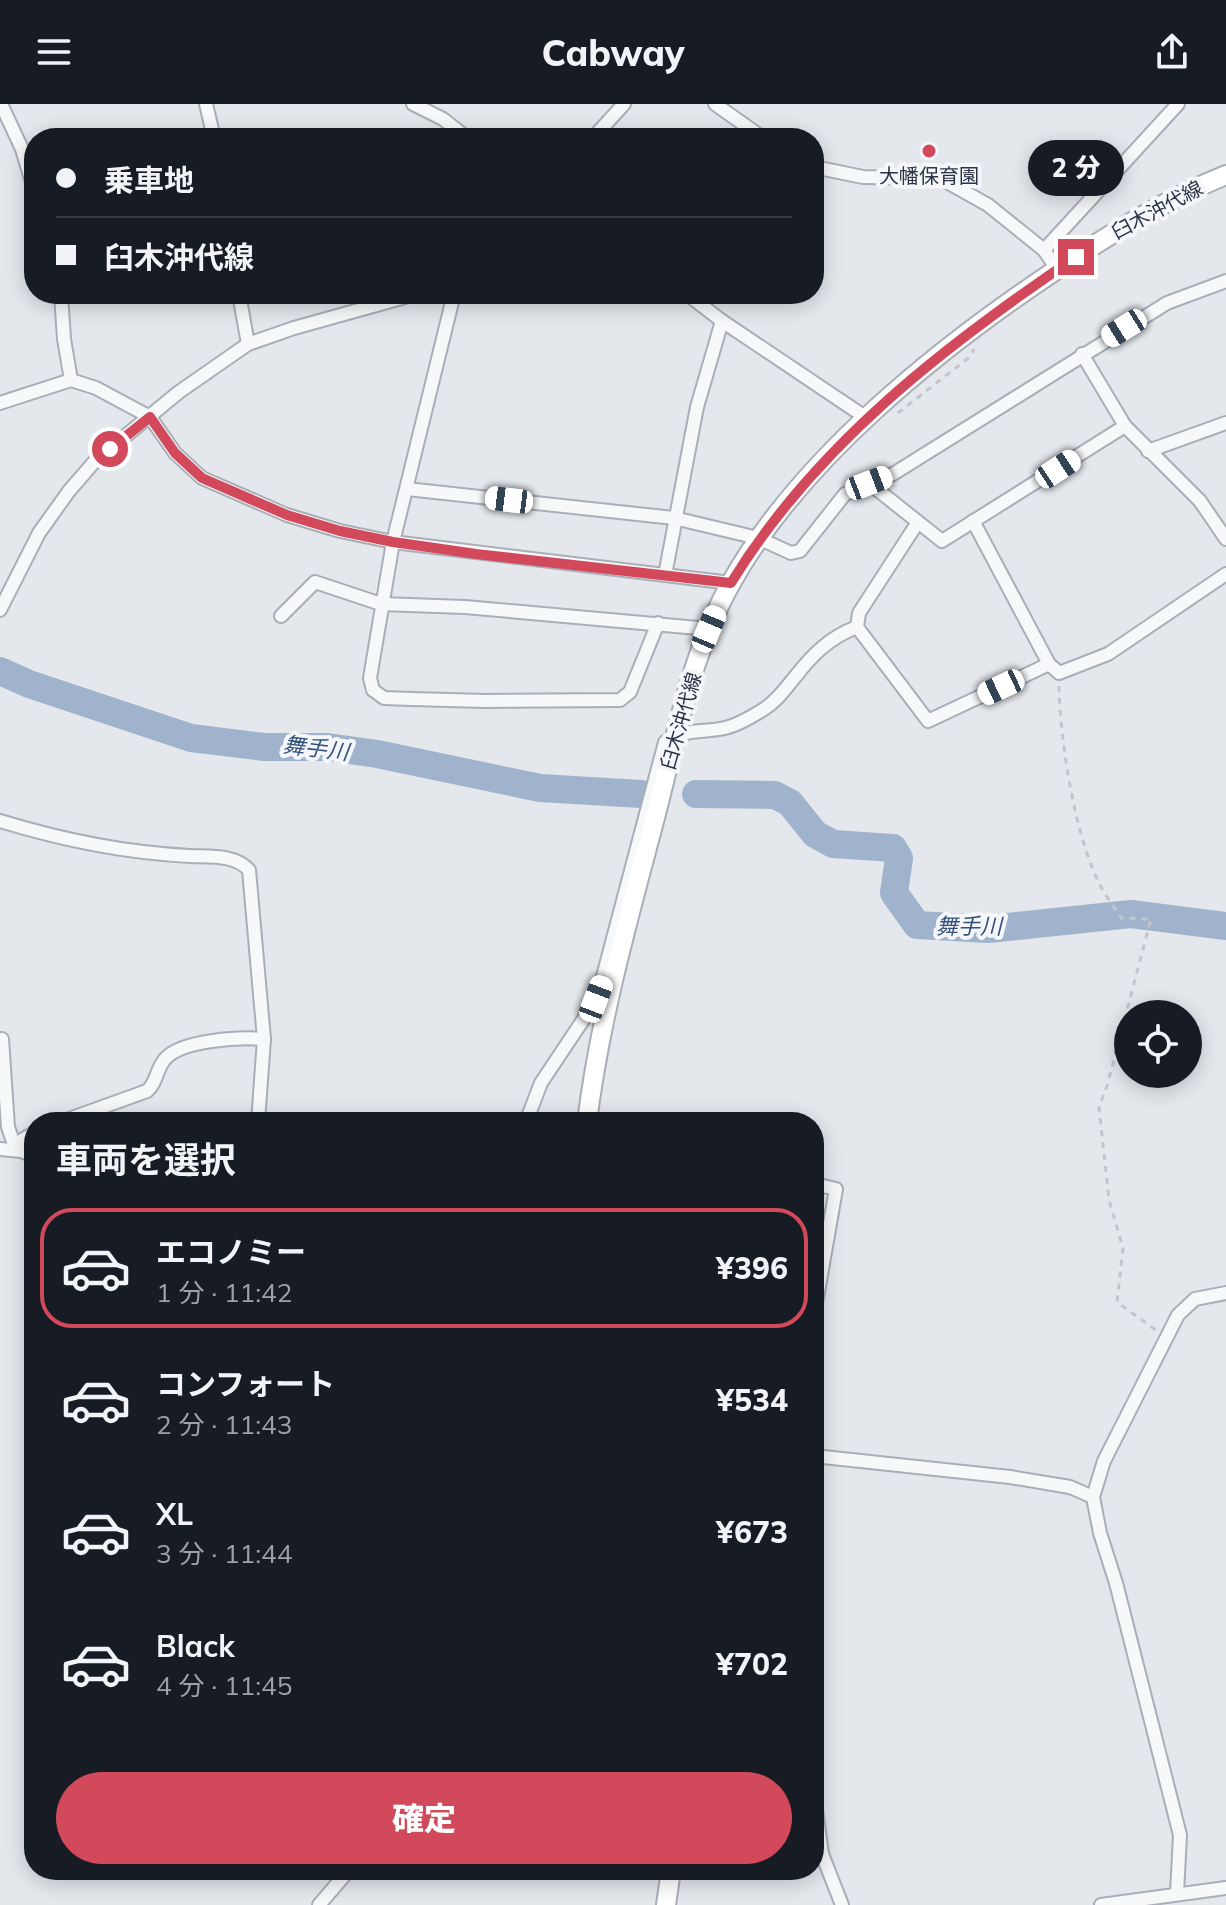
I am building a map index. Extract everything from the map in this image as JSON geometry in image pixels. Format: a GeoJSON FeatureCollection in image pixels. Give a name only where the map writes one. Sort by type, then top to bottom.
{"type":"FeatureCollection","features":[{"type":"Feature","properties":{"kind":"main road","name":"臼木沖代線"},"geometry":{"type":"LineString","coordinates":[[589,1112],[609,991],[675,734],[709,629],[731,583],[758,538],[837,448],[926,365],[1094,244],[1175,198],[1226,175]]}},
{"type":"Feature","properties":{"kind":"main road"},"geometry":{"type":"LineString","coordinates":[[666,1905],[670,1880]]}},
{"type":"Feature","properties":{"kind":"street"},"geometry":{"type":"LineString","coordinates":[[1,104],[24,156]]}},
{"type":"Feature","properties":{"kind":"street"},"geometry":{"type":"LineString","coordinates":[[206,104],[212,128]]}},
{"type":"Feature","properties":{"kind":"street"},"geometry":{"type":"LineString","coordinates":[[413,104],[454,128]]}},
{"type":"Feature","properties":{"kind":"street"},"geometry":{"type":"LineString","coordinates":[[602,128],[624,104]]}},
{"type":"Feature","properties":{"kind":"street"},"geometry":{"type":"LineString","coordinates":[[715,104],[749,128]]}},
{"type":"Feature","properties":{"kind":"street"},"geometry":{"type":"LineString","coordinates":[[1044,250],[1178,104]]}},
{"type":"Feature","properties":{"kind":"street"},"geometry":{"type":"LineString","coordinates":[[824,169],[863,177],[940,178],[988,205],[1044,250],[1057,269]]}},
{"type":"Feature","properties":{"kind":"street"},"geometry":{"type":"LineString","coordinates":[[407,489],[674,518],[758,538],[791,553],[800,551],[845,494],[893,474],[1167,303],[1226,281]]}},
{"type":"Feature","properties":{"kind":"street"},"geometry":{"type":"LineString","coordinates":[[62,304],[71,380]]}},
{"type":"Feature","properties":{"kind":"street"},"geometry":{"type":"LineString","coordinates":[[241,304],[248,344]]}},
{"type":"Feature","properties":{"kind":"street"},"geometry":{"type":"LineString","coordinates":[[0,610],[39,533],[69,491],[95,461],[179,392],[248,344],[380,304]]}},
{"type":"Feature","properties":{"kind":"street"},"geometry":{"type":"LineString","coordinates":[[452,304],[393,542],[370,678],[373,690],[384,698],[620,700],[630,692],[658,623]]}},
{"type":"Feature","properties":{"kind":"street"},"geometry":{"type":"LineString","coordinates":[[700,304],[868,419]]}},
{"type":"Feature","properties":{"kind":"street"},"geometry":{"type":"LineString","coordinates":[[665,575],[697,407],[722,321]]}},
{"type":"Feature","properties":{"kind":"street"},"geometry":{"type":"LineString","coordinates":[[1082,354],[1125,426],[1200,501],[1226,539]]}},
{"type":"Feature","properties":{"kind":"street"},"geometry":{"type":"LineString","coordinates":[[0,403],[71,380],[96,388],[150,417],[175,453],[202,478],[287,515],[340,531],[393,542],[731,583]]}},
{"type":"Feature","properties":{"kind":"street"},"geometry":{"type":"LineString","coordinates":[[1148,451],[1226,423]]}},
{"type":"Feature","properties":{"kind":"street"},"geometry":{"type":"LineString","coordinates":[[869,483],[942,541],[1125,426]]}},
{"type":"Feature","properties":{"kind":"street"},"geometry":{"type":"LineString","coordinates":[[973,521],[1054,668]]}},
{"type":"Feature","properties":{"kind":"street"},"geometry":{"type":"LineString","coordinates":[[918,522],[859,613],[857,627],[928,721],[1054,668],[1108,654],[1226,574]]}},
{"type":"Feature","properties":{"kind":"street"},"geometry":{"type":"LineString","coordinates":[[281,616],[315,582],[381,604],[465,607],[709,629]]}},
{"type":"Feature","properties":{"kind":"street"},"geometry":{"type":"LineString","coordinates":[[530,1112],[541,1083],[599,992],[665,742],[675,734],[688,730],[727,728],[766,708],[782,694],[819,649],[842,632],[857,627]]}},
{"type":"Feature","properties":{"kind":"street"},"geometry":{"type":"LineString","coordinates":[[0,821],[138,853],[222,857],[242,862],[251,878],[264,1039],[259,1112]]}},
{"type":"Feature","properties":{"kind":"street"},"geometry":{"type":"LineString","coordinates":[[2,1039],[8,1127],[16,1150]]}},
{"type":"Feature","properties":{"kind":"street"},"geometry":{"type":"LineString","coordinates":[[89,1112],[151,1089],[159,1067],[170,1054],[225,1039],[264,1039]]}},
{"type":"Feature","properties":{"kind":"street"},"geometry":{"type":"LineString","coordinates":[[16,1150],[24,1139]]}},
{"type":"Feature","properties":{"kind":"street"},"geometry":{"type":"LineString","coordinates":[[0,1149],[24,1153]]}},
{"type":"Feature","properties":{"kind":"street"},"geometry":{"type":"LineString","coordinates":[[824,1186],[836,1189],[824,1258]]}},
{"type":"Feature","properties":{"kind":"street"},"geometry":{"type":"LineString","coordinates":[[1177,1893],[1180,1835],[1093,1497],[1104,1461],[1178,1315],[1195,1299],[1226,1293]]}},
{"type":"Feature","properties":{"kind":"street"},"geometry":{"type":"LineString","coordinates":[[824,1457],[1010,1477],[1070,1487],[1093,1497]]}},
{"type":"Feature","properties":{"kind":"street"},"geometry":{"type":"LineString","coordinates":[[824,1859],[842,1905]]}},
{"type":"Feature","properties":{"kind":"street"},"geometry":{"type":"LineString","coordinates":[[319,1905],[338,1880]]}},
{"type":"Feature","properties":{"kind":"street"},"geometry":{"type":"LineString","coordinates":[[1101,1905],[1226,1888]]}},
{"type":"Feature","properties":{"kind":"path"},"geometry":{"type":"LineString","coordinates":[[890,420],[971,356],[976,344]]}},
{"type":"Feature","properties":{"kind":"path"},"geometry":{"type":"LineString","coordinates":[[1054,668],[1082,840],[1100,886],[1121,918],[1151,919],[1099,1107],[1109,1200],[1123,1248],[1117,1302],[1168,1337]]}},
{"type":"Feature","properties":{"kind":"waterway","name":"舞手川"},"geometry":{"type":"LineString","coordinates":[[0,671],[29,684],[191,738],[264,747],[328,747],[377,754],[540,788],[641,794]]}},
{"type":"Feature","properties":{"kind":"waterway","name":"舞手川"},"geometry":{"type":"LineString","coordinates":[[696,794],[775,795],[790,803],[815,834],[833,844],[893,848],[899,858],[894,893],[917,925],[989,929],[1131,914],[1226,926]]}},
{"type":"Feature","properties":{"kind":"place","name":"大幡保育園"},"geometry":{"type":"Point","coordinates":[929,151]}},
{"type":"Feature","properties":{"kind":"route"},"geometry":{"type":"LineString","coordinates":[[110,449],[150,417],[175,453],[202,478],[287,515],[340,531],[476,554],[731,583],[758,538],[837,448],[886,401],[966,334],[1076,257]]}}]}
